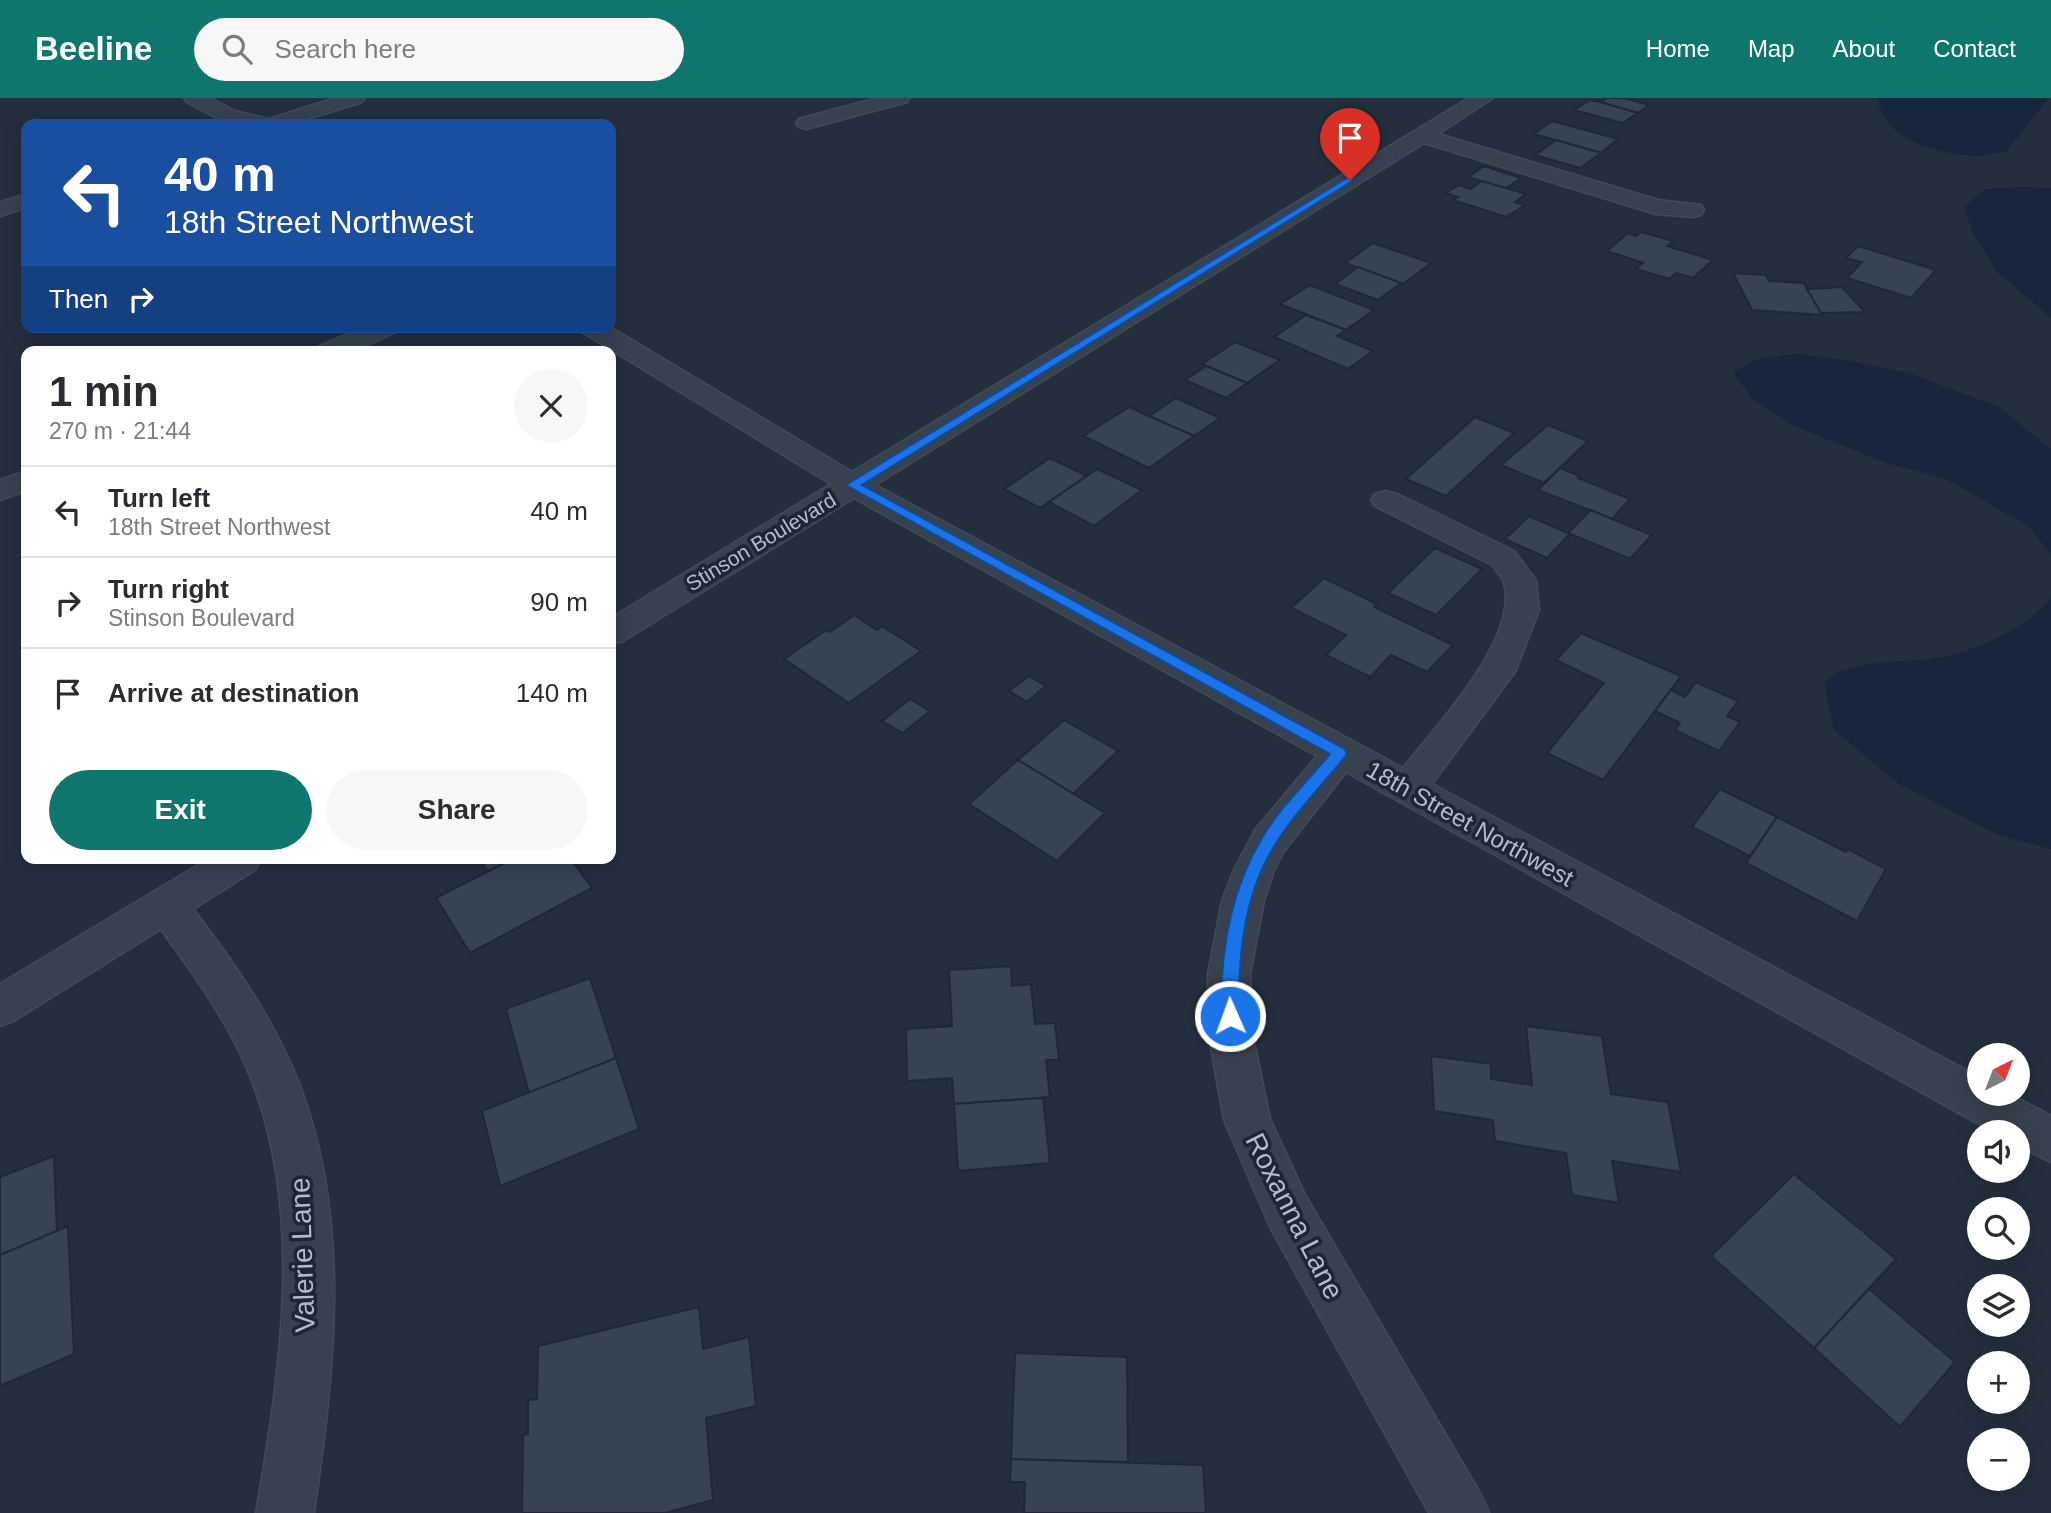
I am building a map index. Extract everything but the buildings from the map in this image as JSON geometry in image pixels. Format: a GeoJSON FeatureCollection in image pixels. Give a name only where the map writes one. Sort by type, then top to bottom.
{"type":"FeatureCollection","features":[{"type":"Feature","properties":{"kind":"street"},"geometry":{"type":"LineString","coordinates":[[194,98],[228,114],[246,119]]}},
{"type":"Feature","properties":{"kind":"street"},"geometry":{"type":"LineString","coordinates":[[289,119],[355,98]]}},
{"type":"Feature","properties":{"kind":"street"},"geometry":{"type":"LineString","coordinates":[[806,123],[900,98]]}},
{"type":"Feature","properties":{"kind":"street","name":"Stinson Boulevard"},"geometry":{"type":"LineString","coordinates":[[616,630],[1483,98]]}},
{"type":"Feature","properties":{"kind":"street"},"geometry":{"type":"LineString","coordinates":[[1421,136],[1657,207],[1693,210]]}},
{"type":"Feature","properties":{"kind":"street"},"geometry":{"type":"LineString","coordinates":[[0,209],[21,203]]}},
{"type":"Feature","properties":{"kind":"street"},"geometry":{"type":"LineString","coordinates":[[343,346],[373,333]]}},
{"type":"Feature","properties":{"kind":"street","name":"18th Street Northwest"},"geometry":{"type":"LineString","coordinates":[[601,333],[853,485],[2051,1140]]}},
{"type":"Feature","properties":{"kind":"street"},"geometry":{"type":"LineString","coordinates":[[0,491],[21,482]]}},
{"type":"Feature","properties":{"kind":"street"},"geometry":{"type":"LineString","coordinates":[[1386,500],[1503,558],[1520,581],[1522,610],[1497,672],[1407,789]]}},
{"type":"Feature","properties":{"kind":"street","name":"Roxanna Lane"},"geometry":{"type":"LineString","coordinates":[[1340,753],[1269,841],[1254,870],[1243,901],[1229,974],[1231,1037],[1247,1120],[1288,1212],[1460,1513]]}},
{"type":"Feature","properties":{"kind":"street"},"geometry":{"type":"LineString","coordinates":[[0,1007],[233,864]]}},
{"type":"Feature","properties":{"kind":"street","name":"Valerie Lane"},"geometry":{"type":"LineString","coordinates":[[167,905],[239,1005],[278,1087],[304,1180],[308,1300],[302,1414],[285,1513]]}},
{"type":"Feature","properties":{"kind":"water"},"geometry":{"type":"Polygon","coordinates":[[[1878,98],[2049,98],[2007,151],[1974,156],[1945,152],[1914,142],[1889,124],[1878,98]]]}},
{"type":"Feature","properties":{"kind":"water"},"geometry":{"type":"Polygon","coordinates":[[[2051,188],[2051,318],[1997,272],[1973,234],[1964,207],[1985,189],[2051,188]]]}},
{"type":"Feature","properties":{"kind":"water"},"geometry":{"type":"Polygon","coordinates":[[[1798,354],[1846,360],[1909,373],[1999,407],[2051,449],[2051,554],[2028,526],[1946,479],[1886,463],[1792,425],[1752,399],[1733,372],[1760,358],[1798,354]]]}},
{"type":"Feature","properties":{"kind":"water"},"geometry":{"type":"Polygon","coordinates":[[[2051,598],[2051,849],[1998,835],[1899,784],[1834,730],[1824,684],[1833,676],[1860,666],[1937,658],[1967,650],[2015,628],[2051,598]]]}},
{"type":"Feature","properties":{"kind":"route"},"geometry":{"type":"LineString","coordinates":[[1230,1016],[1229,974],[1243,901],[1254,870],[1269,841],[1340,753],[853,485],[1350,180]]}}]}
